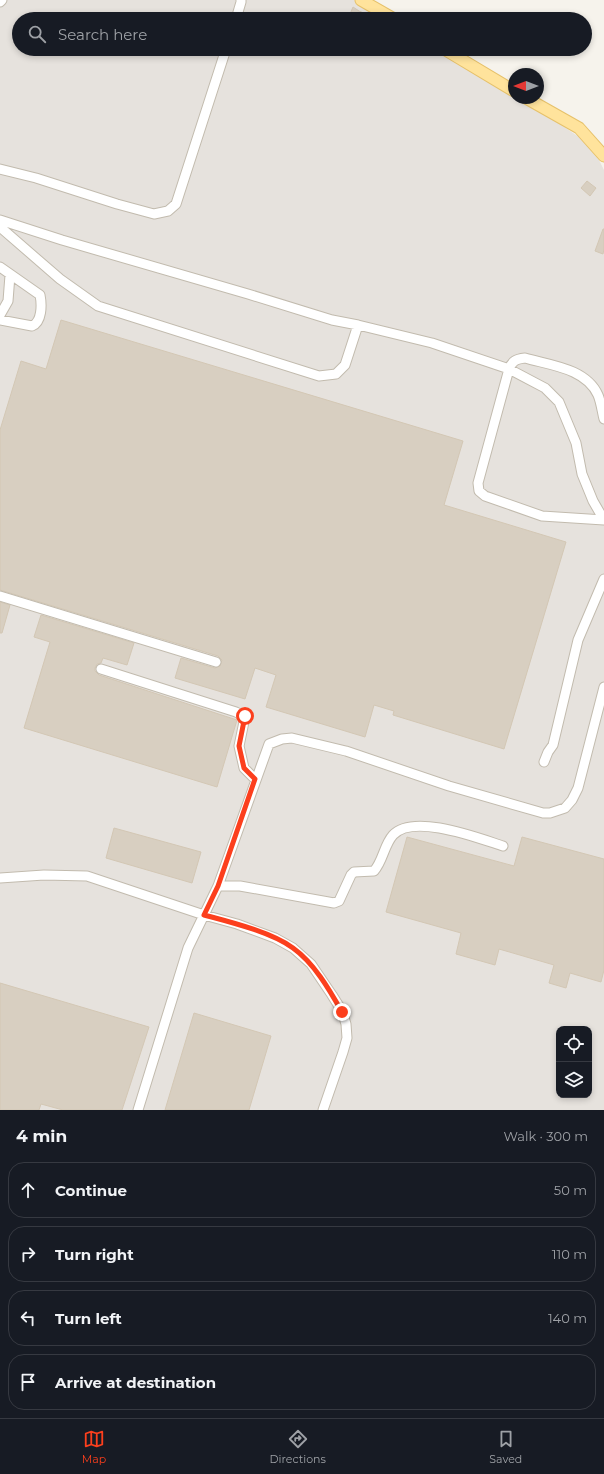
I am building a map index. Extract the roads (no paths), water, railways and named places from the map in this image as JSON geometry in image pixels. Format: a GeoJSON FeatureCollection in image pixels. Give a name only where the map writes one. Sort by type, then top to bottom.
{"type":"FeatureCollection","features":[{"type":"Feature","properties":{"kind":"main road"},"geometry":{"type":"LineString","coordinates":[[361,0],[382,12]]}},
{"type":"Feature","properties":{"kind":"main road"},"geometry":{"type":"LineString","coordinates":[[456,56],[508,86]]}},
{"type":"Feature","properties":{"kind":"main road"},"geometry":{"type":"LineString","coordinates":[[537,104],[579,128],[604,156]]}},
{"type":"Feature","properties":{"kind":"lane"},"geometry":{"type":"LineString","coordinates":[[238,12],[241,0]]}},
{"type":"Feature","properties":{"kind":"lane"},"geometry":{"type":"LineString","coordinates":[[0,168],[154,214],[168,212],[176,204],[224,56]]}},
{"type":"Feature","properties":{"kind":"lane"},"geometry":{"type":"LineString","coordinates":[[0,220],[62,240],[332,320],[432,343],[509,369],[545,388],[559,402],[576,443],[582,474],[593,501],[604,520]]}},
{"type":"Feature","properties":{"kind":"lane"},"geometry":{"type":"LineString","coordinates":[[0,227],[60,279],[98,306],[319,376],[336,374],[345,365],[358,325]]}},
{"type":"Feature","properties":{"kind":"lane"},"geometry":{"type":"LineString","coordinates":[[0,267],[40,295],[39,319],[36,324],[32,326],[0,320]]}},
{"type":"Feature","properties":{"kind":"lane"},"geometry":{"type":"LineString","coordinates":[[0,315],[8,301],[10,275]]}},
{"type":"Feature","properties":{"kind":"lane"},"geometry":{"type":"LineString","coordinates":[[604,419],[598,394],[588,381],[570,370],[525,358],[512,362],[478,483],[479,491],[485,496],[542,516],[604,520]]}},
{"type":"Feature","properties":{"kind":"lane"},"geometry":{"type":"LineString","coordinates":[[544,762],[553,745],[578,640],[604,579]]}},
{"type":"Feature","properties":{"kind":"lane"},"geometry":{"type":"LineString","coordinates":[[0,596],[216,662]]}},
{"type":"Feature","properties":{"kind":"lane"},"geometry":{"type":"LineString","coordinates":[[101,669],[245,716],[239,746],[244,768],[255,779]]}},
{"type":"Feature","properties":{"kind":"lane"},"geometry":{"type":"LineString","coordinates":[[138,1110],[186,955],[218,886],[255,779],[269,744],[282,739],[292,738],[346,751],[449,786],[532,810],[550,813],[565,808],[572,800],[578,788],[604,687]]}},
{"type":"Feature","properties":{"kind":"lane"},"geometry":{"type":"LineString","coordinates":[[218,886],[240,886],[334,903],[339,901],[351,875],[354,872],[374,871],[392,836],[402,828],[418,827],[448,829],[503,846]]}},
{"type":"Feature","properties":{"kind":"lane"},"geometry":{"type":"LineString","coordinates":[[0,878],[17,875],[87,876],[204,915],[237,924],[275,938],[293,948],[311,964],[332,995],[346,1024],[347,1038],[323,1110]]}}]}
